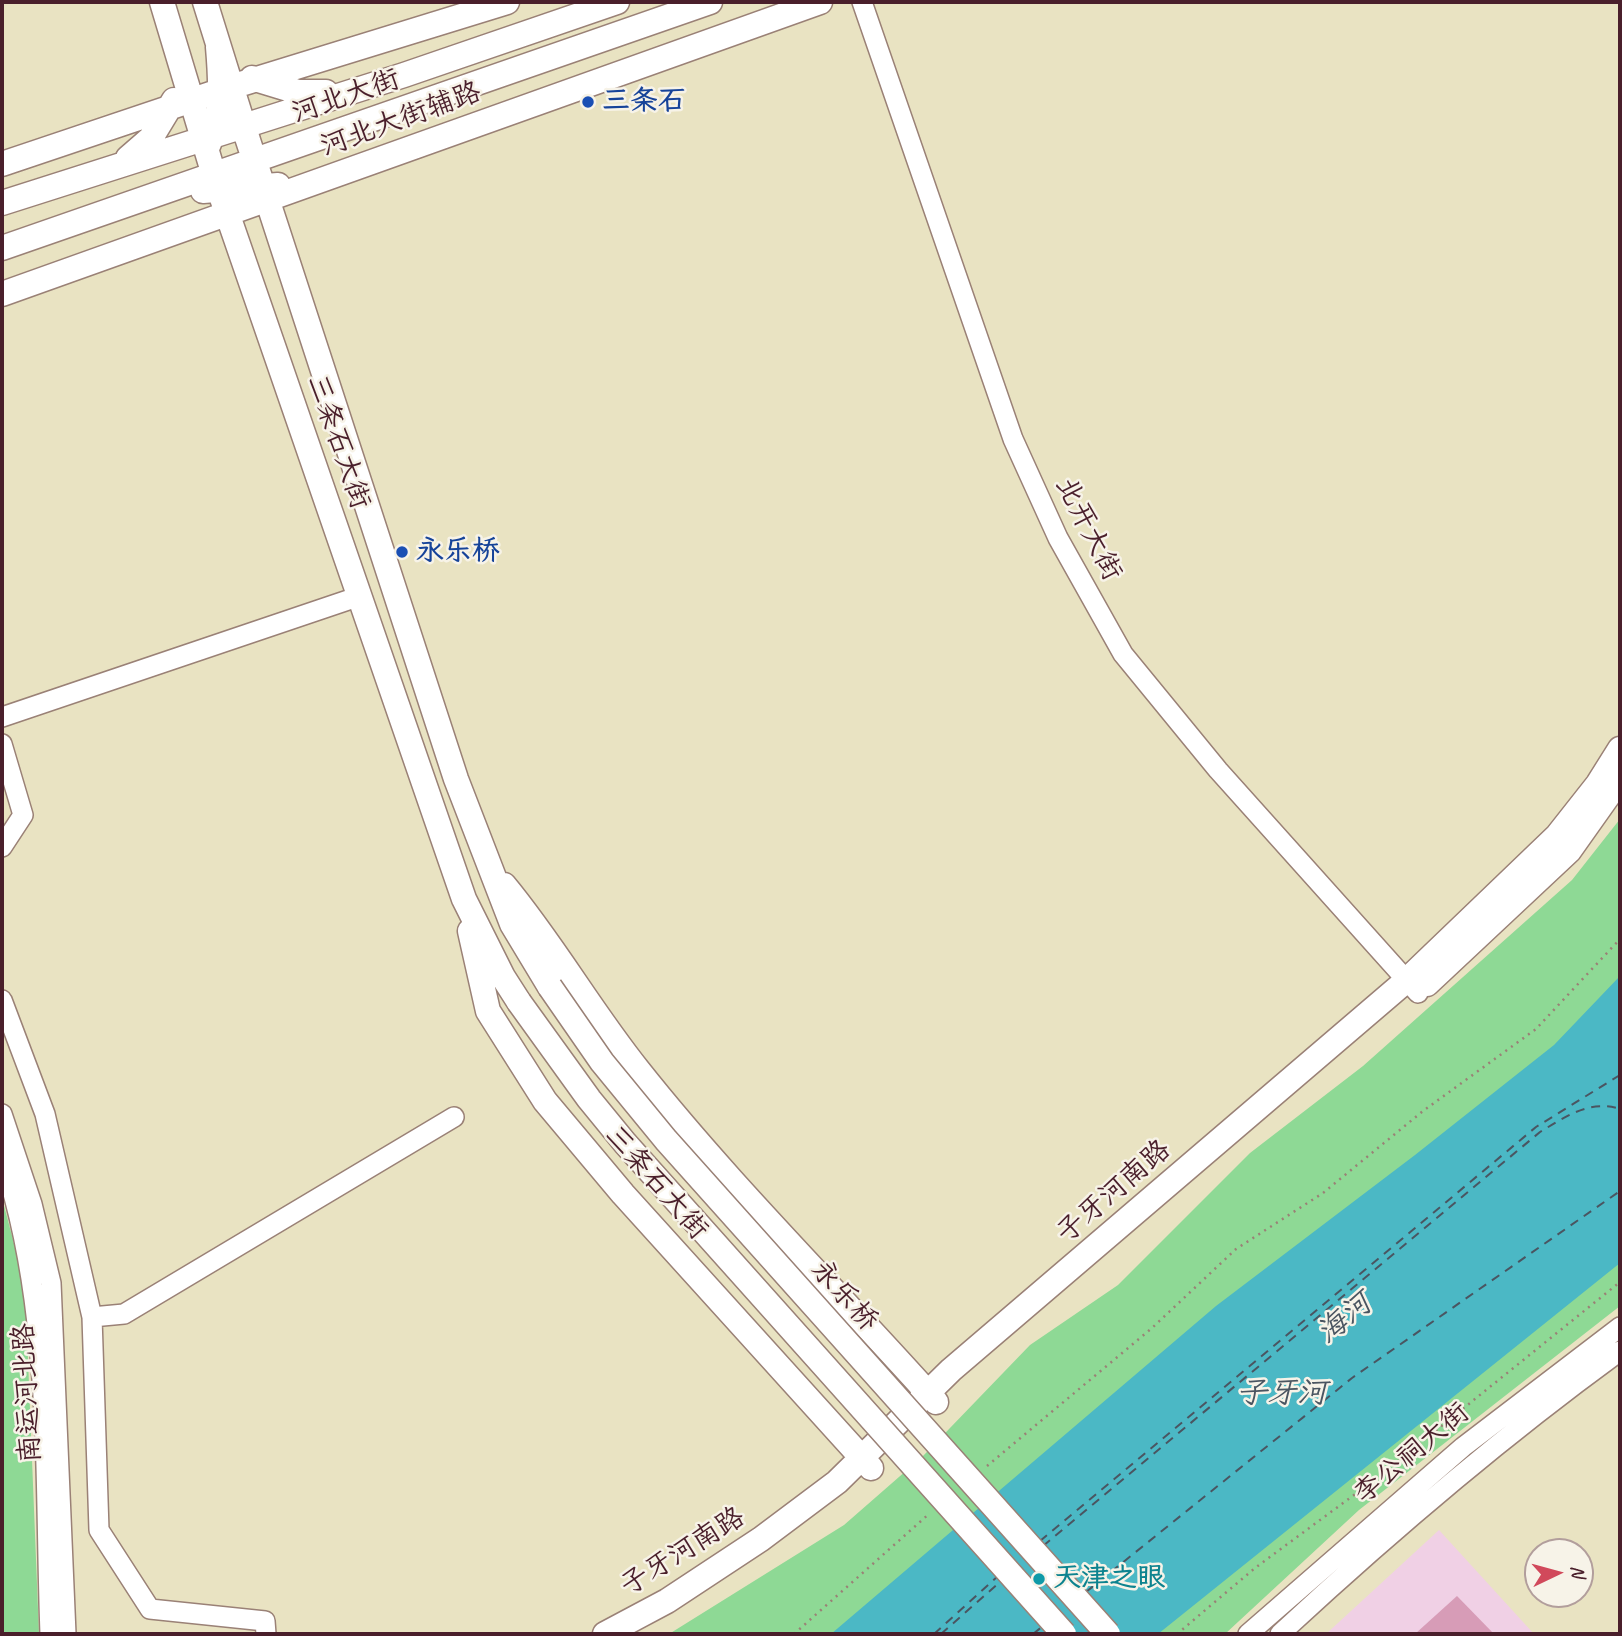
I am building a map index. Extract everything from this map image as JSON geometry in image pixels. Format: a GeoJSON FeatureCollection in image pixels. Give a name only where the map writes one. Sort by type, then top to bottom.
{"type":"FeatureCollection","features":[{"type":"Feature","properties":{"kind":"main road","name":"三条石大街"},"geometry":{"type":"LineString","coordinates":[[162,2],[180,61],[181,103],[279,234],[456,779],[512,924],[550,987]]}},
{"type":"Feature","properties":{"kind":"main road","name":"三条石大街"},"geometry":{"type":"LineString","coordinates":[[205,2],[226,88],[243,125],[230,170],[228,214],[464,899],[488,1011],[545,1101],[623,1194],[867,1463]]}},
{"type":"Feature","properties":{"kind":"main road"},"geometry":{"type":"LineString","coordinates":[[2,164],[226,88],[507,2]]}},
{"type":"Feature","properties":{"kind":"main road","name":"河北大街"},"geometry":{"type":"LineString","coordinates":[[230,170],[243,125],[404,75],[617,2]]}},
{"type":"Feature","properties":{"kind":"main road","name":"河北大街"},"geometry":{"type":"LineString","coordinates":[[2,203],[118,165],[230,170],[710,2]]}},
{"type":"Feature","properties":{"kind":"main road","name":"河北大街辅路"},"geometry":{"type":"LineString","coordinates":[[230,170],[325,178],[820,2]]}},
{"type":"Feature","properties":{"kind":"main road"},"geometry":{"type":"LineString","coordinates":[[218,47],[242,72],[255,80],[298,92],[358,89]]}},
{"type":"Feature","properties":{"kind":"main road"},"geometry":{"type":"LineString","coordinates":[[2,295],[228,214],[230,170],[226,88]]}},
{"type":"Feature","properties":{"kind":"main road"},"geometry":{"type":"LineString","coordinates":[[118,165],[151,138],[181,103]]}},
{"type":"Feature","properties":{"kind":"main road"},"geometry":{"type":"LineString","coordinates":[[2,248],[230,170]]}},
{"type":"Feature","properties":{"kind":"main road"},"geometry":{"type":"LineString","coordinates":[[133,203],[230,170]]}},
{"type":"Feature","properties":{"kind":"main road","name":"子牙河南路"},"geometry":{"type":"LineString","coordinates":[[1412,986],[1557,836],[1598,784],[1620,749]]}},
{"type":"Feature","properties":{"kind":"main road","name":"子牙河南路"},"geometry":{"type":"LineString","coordinates":[[640,1634],[765,1556],[849,1491],[867,1463],[932,1398],[971,1376],[1412,986],[1569,851],[1620,779]]}},
{"type":"Feature","properties":{"kind":"main road","name":"三条石大街"},"geometry":{"type":"LineString","coordinates":[[491,870],[537,924],[637,1069],[717,1164],[932,1398]]}},
{"type":"Feature","properties":{"kind":"main road","name":"三条石大街"},"geometry":{"type":"LineString","coordinates":[[464,899],[503,977],[589,1099],[625,1143],[1064,1634]]}},
{"type":"Feature","properties":{"kind":"main road","name":"永乐桥"},"geometry":{"type":"LineString","coordinates":[[550,987],[602,1062],[666,1140],[1108,1634]]}},
{"type":"Feature","properties":{"kind":"main road","name":"子牙河南路"},"geometry":{"type":"LineString","coordinates":[[606,1634],[667,1601],[761,1539],[867,1463]]}},
{"type":"Feature","properties":{"kind":"street","name":"北开大街"},"geometry":{"type":"LineString","coordinates":[[862,2],[1013,439],[1058,538],[1123,654],[1218,771],[1412,986]]}},
{"type":"Feature","properties":{"kind":"street"},"geometry":{"type":"LineString","coordinates":[[2,717],[360,596]]}},
{"type":"Feature","properties":{"kind":"street"},"geometry":{"type":"LineString","coordinates":[[2,744],[23,816],[2,847]]}},
{"type":"Feature","properties":{"kind":"street"},"geometry":{"type":"LineString","coordinates":[[2,1000],[45,1114],[92,1317],[99,1530],[150,1609],[265,1621],[266,1634]]}},
{"type":"Feature","properties":{"kind":"street","name":"南运河北路"},"geometry":{"type":"LineString","coordinates":[[2,1114],[32,1204],[51,1283],[66,1634]]}},
{"type":"Feature","properties":{"kind":"street"},"geometry":{"type":"LineString","coordinates":[[92,1317],[124,1314],[454,1117]]}},
{"type":"Feature","properties":{"kind":"street","name":"南运河北路"},"geometry":{"type":"LineString","coordinates":[[2,1157],[20,1223],[38,1315],[50,1634]]}},
{"type":"Feature","properties":{"kind":"street","name":"李公祠大街"},"geometry":{"type":"LineString","coordinates":[[1248,1634],[1433,1471],[1620,1327]]}},
{"type":"Feature","properties":{"kind":"street","name":"李公祠大街"},"geometry":{"type":"LineString","coordinates":[[1280,1634],[1417,1509],[1523,1423],[1620,1351]]}},
{"type":"Feature","properties":{"kind":"path"},"geometry":{"type":"LineString","coordinates":[[979,1473],[1152,1328],[1236,1249],[1323,1193],[1423,1111],[1536,1029],[1620,939]]}},
{"type":"Feature","properties":{"kind":"path"},"geometry":{"type":"LineString","coordinates":[[1177,1634],[1255,1568],[1377,1478],[1620,1282]]}},
{"type":"Feature","properties":{"kind":"path"},"geometry":{"type":"LineString","coordinates":[[794,1634],[937,1507]]}},
{"type":"Feature","properties":{"kind":"shaded area"},"geometry":{"type":"Polygon","coordinates":[[[1439,1530],[1534,1634],[1326,1634],[1439,1530]]]}},
{"type":"Feature","properties":{"kind":"green space"},"geometry":{"type":"Polygon","coordinates":[[[1620,819],[1620,1306],[1359,1510],[1225,1634],[669,1634],[844,1525],[923,1456],[1030,1345],[1118,1285],[1250,1153],[1363,1066],[1572,880],[1620,819]]]}},
{"type":"Feature","properties":{"kind":"green space"},"geometry":{"type":"Polygon","coordinates":[[[2,1198],[25,1285],[39,1634],[2,1634],[2,1198]]]}},
{"type":"Feature","properties":{"kind":"water","name":"子牙河"},"geometry":{"type":"Polygon","coordinates":[[[1620,976],[1620,1263],[1158,1634],[831,1634],[1216,1306],[1415,1155],[1554,1045],[1620,976]]]}},
{"type":"Feature","properties":{"kind":"building"},"geometry":{"type":"Polygon","coordinates":[[[1457,1596],[1494,1634],[1415,1634],[1457,1596]]]}},
{"type":"Feature","properties":{"kind":"ferry route"},"geometry":{"type":"LineString","coordinates":[[1040,1541],[1536,1127],[1620,1075]]}},
{"type":"Feature","properties":{"kind":"ferry route"},"geometry":{"type":"LineString","coordinates":[[1043,1546],[1540,1132],[1568,1115],[1588,1108],[1598,1106],[1620,1109]]}},
{"type":"Feature","properties":{"kind":"ferry route"},"geometry":{"type":"LineString","coordinates":[[1086,1592],[1352,1378],[1620,1191]]}},
{"type":"Feature","properties":{"kind":"ferry route"},"geometry":{"type":"LineString","coordinates":[[934,1634],[998,1576]]}},
{"type":"Feature","properties":{"kind":"ferry route"},"geometry":{"type":"LineString","coordinates":[[941,1634],[1001,1581]]}},
{"type":"Feature","properties":{"kind":"ferry route"},"geometry":{"type":"LineString","coordinates":[[1033,1634],[1043,1626]]}},
{"type":"Feature","properties":{"kind":"place","name":"三条石"},"geometry":{"type":"Point","coordinates":[588,102]}},
{"type":"Feature","properties":{"kind":"place","name":"永乐桥"},"geometry":{"type":"Point","coordinates":[402,552]}},
{"type":"Feature","properties":{"kind":"place","name":"天津之眼"},"geometry":{"type":"Point","coordinates":[1039,1579]}},
{"type":"Feature","properties":{"kind":"water label","name":"海河"},"geometry":{"type":"Point","coordinates":[1345,1319]}}]}
